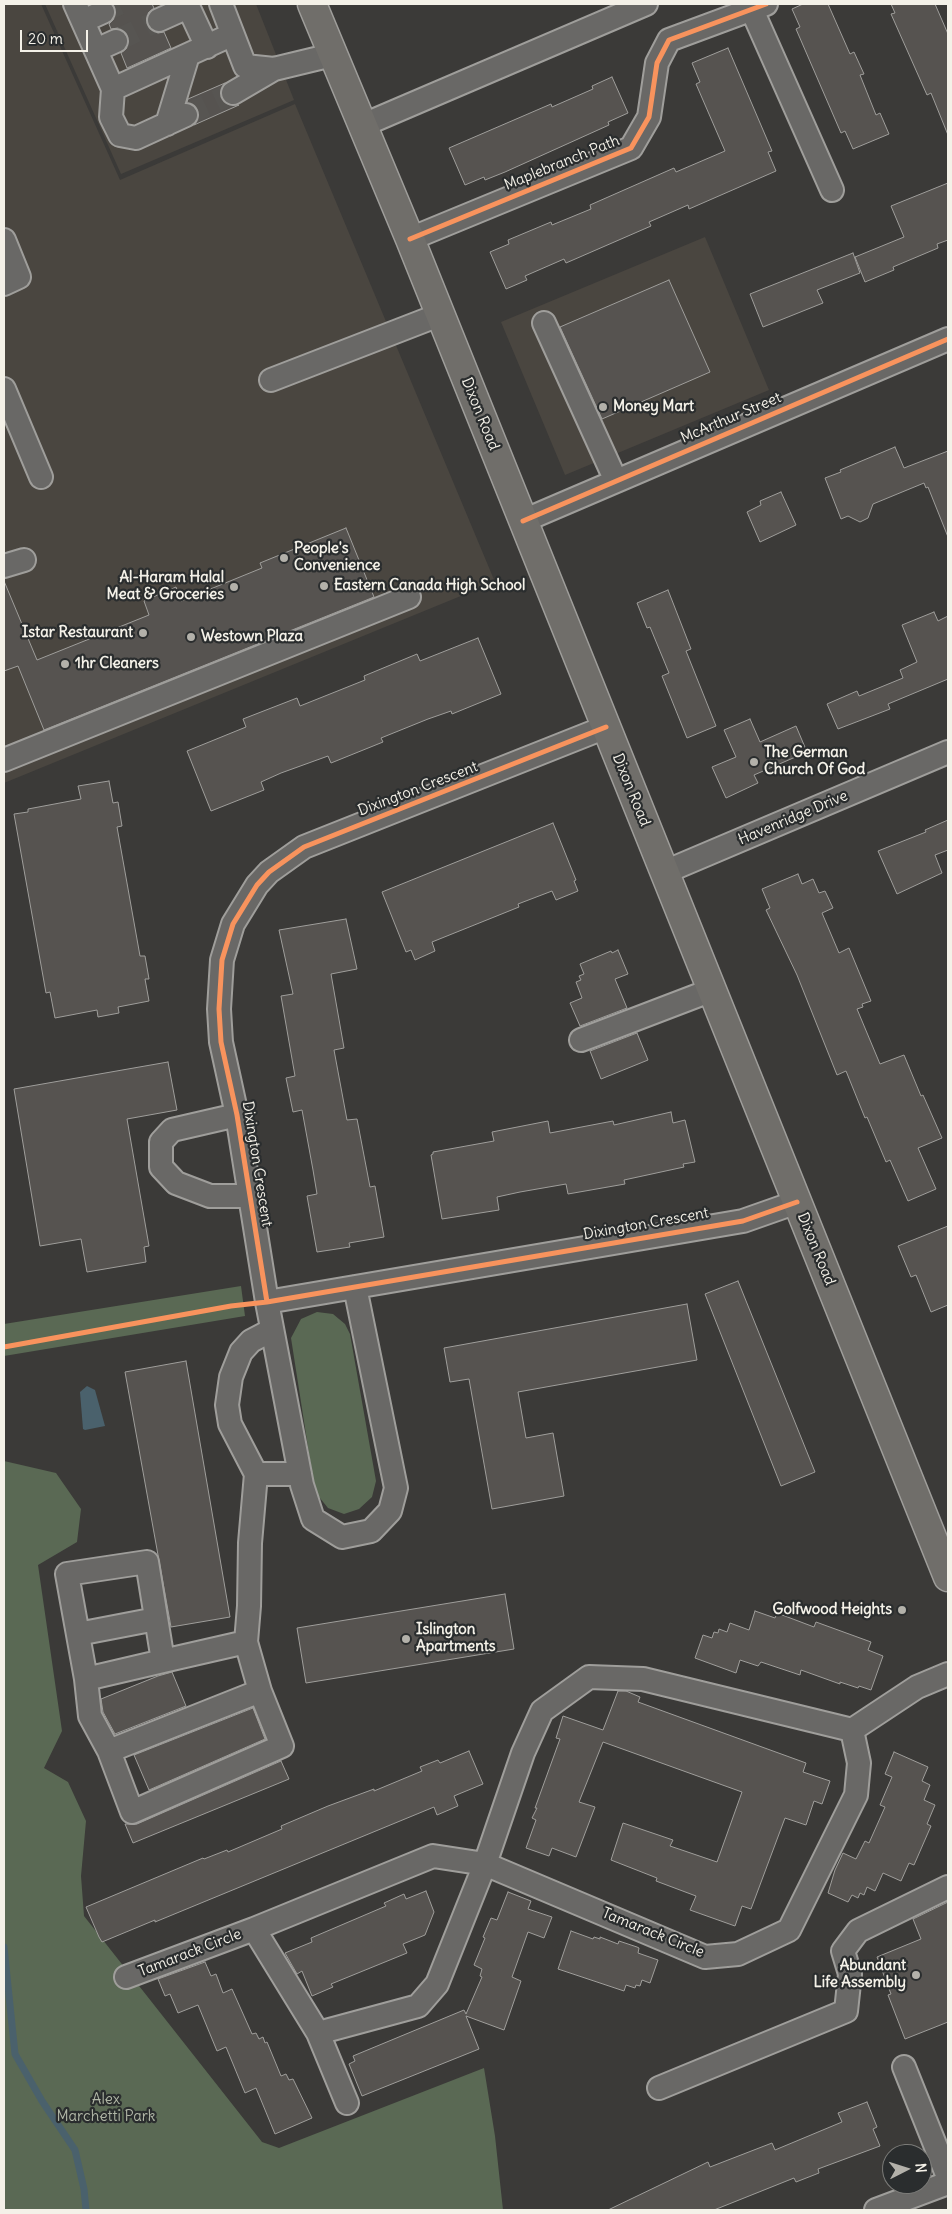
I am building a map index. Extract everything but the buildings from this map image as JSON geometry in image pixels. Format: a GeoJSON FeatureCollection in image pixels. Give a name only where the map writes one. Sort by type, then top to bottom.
{"type":"FeatureCollection","features":[{"type":"Feature","properties":{"kind":"main road","name":"Dixon Road"},"geometry":{"type":"LineString","coordinates":[[312,4],[361,126],[410,239],[948,1577]]}},
{"type":"Feature","properties":{"kind":"street"},"geometry":{"type":"LineString","coordinates":[[221,4],[245,66],[274,69]]}},
{"type":"Feature","properties":{"kind":"street"},"geometry":{"type":"LineString","coordinates":[[361,126],[646,4]]}},
{"type":"Feature","properties":{"kind":"street"},"geometry":{"type":"LineString","coordinates":[[79,13],[106,45],[113,89],[111,117],[120,136],[136,138],[176,119],[197,51],[188,5],[159,20]]}},
{"type":"Feature","properties":{"kind":"street","name":"Maplebranch Path"},"geometry":{"type":"LineString","coordinates":[[410,239],[631,148],[649,118],[657,63],[669,40],[759,7],[832,190]]}},
{"type":"Feature","properties":{"kind":"street"},"geometry":{"type":"LineString","coordinates":[[79,13],[103,12]]}},
{"type":"Feature","properties":{"kind":"street"},"geometry":{"type":"LineString","coordinates":[[113,89],[232,35]]}},
{"type":"Feature","properties":{"kind":"street"},"geometry":{"type":"LineString","coordinates":[[234,93],[274,69],[332,55]]}},
{"type":"Feature","properties":{"kind":"street"},"geometry":{"type":"LineString","coordinates":[[4,240],[19,277],[4,284]]}},
{"type":"Feature","properties":{"kind":"street"},"geometry":{"type":"LineString","coordinates":[[271,380],[439,315]]}},
{"type":"Feature","properties":{"kind":"street"},"geometry":{"type":"LineString","coordinates":[[544,323],[616,481]]}},
{"type":"Feature","properties":{"kind":"street","name":"McArthur Street"},"geometry":{"type":"LineString","coordinates":[[523,521],[948,339]]}},
{"type":"Feature","properties":{"kind":"street"},"geometry":{"type":"LineString","coordinates":[[4,389],[41,477]]}},
{"type":"Feature","properties":{"kind":"street"},"geometry":{"type":"LineString","coordinates":[[4,760],[409,597]]}},
{"type":"Feature","properties":{"kind":"street","name":"Dixington Crescent"},"geometry":{"type":"LineString","coordinates":[[355,1287],[396,1488],[390,1511],[371,1531],[342,1537],[313,1519],[300,1474],[266,1302],[236,1115],[221,1042],[219,1009],[222,960],[233,924],[257,885],[269,872],[304,846],[606,727]]}},
{"type":"Feature","properties":{"kind":"street","name":"Havenridge Drive"},"geometry":{"type":"LineString","coordinates":[[665,872],[948,752]]}},
{"type":"Feature","properties":{"kind":"street"},"geometry":{"type":"LineString","coordinates":[[581,1040],[712,990]]}},
{"type":"Feature","properties":{"kind":"street"},"geometry":{"type":"LineString","coordinates":[[236,1115],[172,1130],[161,1142],[161,1167],[176,1182],[210,1196],[249,1196]]}},
{"type":"Feature","properties":{"kind":"street","name":"Dixington Crescent"},"geometry":{"type":"LineString","coordinates":[[266,1302],[743,1221],[797,1202]]}},
{"type":"Feature","properties":{"kind":"street"},"geometry":{"type":"LineString","coordinates":[[163,1661],[147,1562],[67,1574],[86,1679],[90,1716],[109,1751],[132,1812],[282,1746],[260,1691],[246,1642],[249,1606],[250,1543],[256,1474],[230,1424],[228,1405],[231,1377],[241,1352],[251,1341],[272,1330]]}},
{"type":"Feature","properties":{"kind":"street"},"geometry":{"type":"LineString","coordinates":[[256,1474],[300,1474]]}},
{"type":"Feature","properties":{"kind":"street"},"geometry":{"type":"LineString","coordinates":[[78,1634],[156,1619]]}},
{"type":"Feature","properties":{"kind":"street"},"geometry":{"type":"LineString","coordinates":[[86,1679],[246,1642]]}},
{"type":"Feature","properties":{"kind":"street"},"geometry":{"type":"LineString","coordinates":[[318,2033],[418,2006],[438,1984],[485,1864],[523,1753],[542,1711],[589,1677],[643,1679],[852,1730],[917,1687],[948,1674]]}},
{"type":"Feature","properties":{"kind":"street"},"geometry":{"type":"LineString","coordinates":[[109,1751],[260,1691]]}},
{"type":"Feature","properties":{"kind":"street","name":"Tamarack Circle"},"geometry":{"type":"LineString","coordinates":[[126,1977],[254,1929],[433,1856],[485,1864],[705,1957],[738,1954],[789,1930],[856,1795],[859,1763],[852,1730]]}},
{"type":"Feature","properties":{"kind":"street"},"geometry":{"type":"LineString","coordinates":[[659,2088],[846,2011],[850,1974],[843,1951],[858,1931],[948,1886]]}},
{"type":"Feature","properties":{"kind":"street","name":"Tamarack Circle"},"geometry":{"type":"LineString","coordinates":[[254,1929],[318,2033],[347,2103]]}},
{"type":"Feature","properties":{"kind":"street"},"geometry":{"type":"LineString","coordinates":[[904,2067],[948,2177]]}},
{"type":"Feature","properties":{"kind":"street"},"geometry":{"type":"LineString","coordinates":[[876,2210],[948,2182]]}},
{"type":"Feature","properties":{"kind":"shaded area"},"geometry":{"type":"Polygon","coordinates":[[[4,4],[41,4],[120,180],[295,104],[495,582],[4,783],[4,4]]]}},
{"type":"Feature","properties":{"kind":"shaded area"},"geometry":{"type":"Polygon","coordinates":[[[45,4],[256,4],[294,100],[121,174],[45,4]]]}},
{"type":"Feature","properties":{"kind":"shaded area"},"geometry":{"type":"Polygon","coordinates":[[[705,237],[769,390],[565,475],[501,322],[705,237]]]}},
{"type":"Feature","properties":{"kind":"green space"},"geometry":{"type":"Polygon","coordinates":[[[241,1286],[245,1316],[4,1356],[4,1324],[241,1286]]]}},
{"type":"Feature","properties":{"kind":"green space"},"geometry":{"type":"Polygon","coordinates":[[[317,1312],[333,1314],[345,1324],[350,1334],[376,1481],[372,1497],[359,1509],[344,1514],[328,1508],[315,1492],[291,1338],[301,1319],[317,1312]]]}},
{"type":"Feature","properties":{"kind":"green space","name":"Alex Marchetti Park"},"geometry":{"type":"Polygon","coordinates":[[[4,1461],[56,1473],[81,1509],[77,1542],[38,1565],[62,1731],[44,1768],[68,1782],[86,1821],[81,1876],[84,1916],[262,2142],[279,2148],[484,2068],[495,2136],[503,2210],[4,2210],[4,1461]]]}},
{"type":"Feature","properties":{"kind":"water"},"geometry":{"type":"Polygon","coordinates":[[[87,1386],[95,1390],[105,1426],[85,1430],[83,1429],[80,1392],[87,1386]]]}},
{"type":"Feature","properties":{"kind":"waterway"},"geometry":{"type":"LineString","coordinates":[[4,1947],[15,2054],[42,2101],[75,2150],[84,2189],[86,2210]]}},
{"type":"Feature","properties":{"kind":"tunnel"},"geometry":{"type":"LineString","coordinates":[[103,12],[119,4]]}},
{"type":"Feature","properties":{"kind":"tunnel"},"geometry":{"type":"LineString","coordinates":[[116,41],[159,20]]}},
{"type":"Feature","properties":{"kind":"tunnel"},"geometry":{"type":"LineString","coordinates":[[186,115],[233,93]]}},
{"type":"Feature","properties":{"kind":"cycle path"},"geometry":{"type":"LineString","coordinates":[[410,239],[631,148],[649,117],[657,63],[669,40],[766,4]]}},
{"type":"Feature","properties":{"kind":"cycle path"},"geometry":{"type":"LineString","coordinates":[[523,521],[948,339]]}},
{"type":"Feature","properties":{"kind":"cycle path"},"geometry":{"type":"LineString","coordinates":[[606,727],[304,847],[269,872],[257,885],[233,924],[222,960],[219,1009],[221,1042],[237,1115],[267,1302],[743,1221],[797,1202]]}},
{"type":"Feature","properties":{"kind":"cycle path"},"geometry":{"type":"LineString","coordinates":[[4,1347],[231,1306],[267,1302]]}},
{"type":"Feature","properties":{"kind":"place","name":"Money Mart"},"geometry":{"type":"Point","coordinates":[603,407]}},
{"type":"Feature","properties":{"kind":"place","name":"People's Convenience"},"geometry":{"type":"Point","coordinates":[284,558]}},
{"type":"Feature","properties":{"kind":"place","name":"Eastern Canada High School"},"geometry":{"type":"Point","coordinates":[324,586]}},
{"type":"Feature","properties":{"kind":"place","name":"Al-Haram Halal Meat & Groceries"},"geometry":{"type":"Point","coordinates":[234,587]}},
{"type":"Feature","properties":{"kind":"place","name":"Istar Restaurant"},"geometry":{"type":"Point","coordinates":[143,633]}},
{"type":"Feature","properties":{"kind":"place","name":"Westown Plaza"},"geometry":{"type":"Point","coordinates":[191,637]}},
{"type":"Feature","properties":{"kind":"place","name":"1hr Cleaners"},"geometry":{"type":"Point","coordinates":[65,664]}},
{"type":"Feature","properties":{"kind":"place","name":"The German Church Of God"},"geometry":{"type":"Point","coordinates":[754,762]}},
{"type":"Feature","properties":{"kind":"place","name":"Golfwood Heights"},"geometry":{"type":"Point","coordinates":[902,1610]}},
{"type":"Feature","properties":{"kind":"place","name":"Islington Apartments"},"geometry":{"type":"Point","coordinates":[406,1639]}},
{"type":"Feature","properties":{"kind":"place","name":"Abundant Life Assembly"},"geometry":{"type":"Point","coordinates":[916,1975]}}]}
